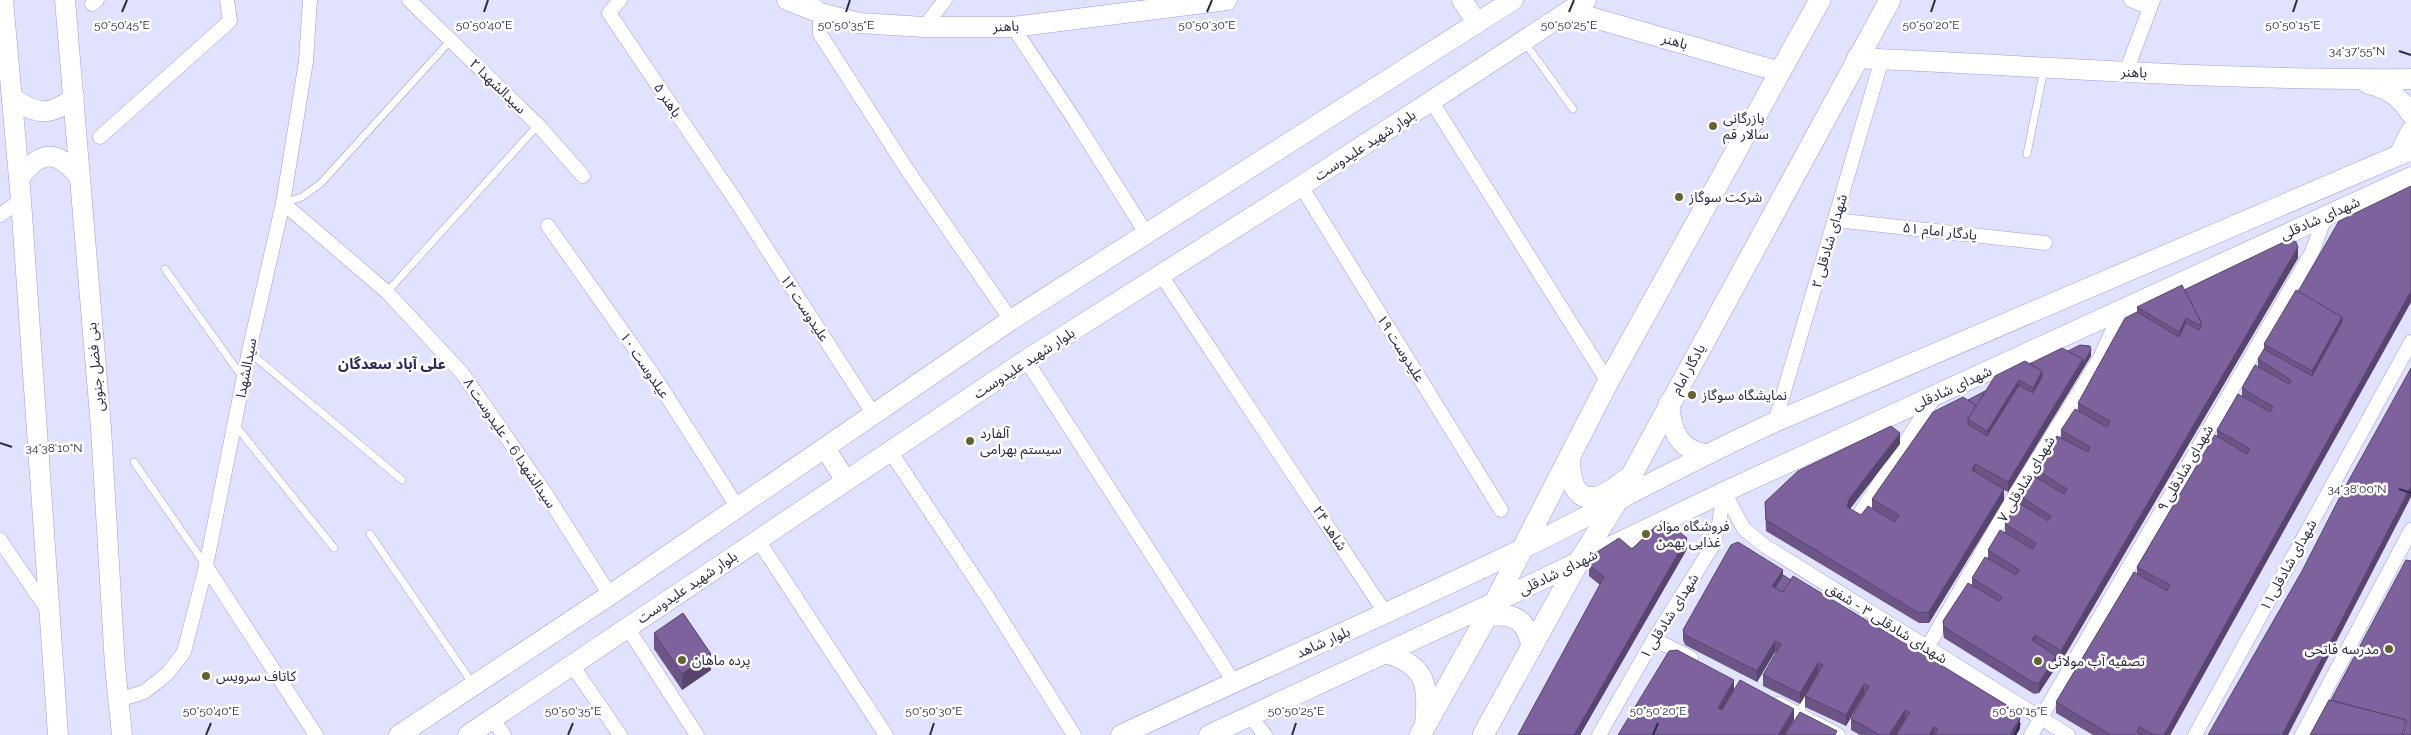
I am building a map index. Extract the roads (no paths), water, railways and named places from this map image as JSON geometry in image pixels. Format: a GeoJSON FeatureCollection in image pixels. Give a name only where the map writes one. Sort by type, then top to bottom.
{"type":"FeatureCollection","features":[{"type":"Feature","properties":{"kind":"main road"},"geometry":{"type":"LineString","coordinates":[[3,0],[21,200],[58,735]]}},
{"type":"Feature","properties":{"kind":"main road","name":"بنی فضل جنوبی"},"geometry":{"type":"LineString","coordinates":[[65,0],[101,428],[118,700],[122,735]]}},
{"type":"Feature","properties":{"kind":"main road","name":"باهنر"},"geometry":{"type":"LineString","coordinates":[[787,0],[816,6],[859,23],[924,27],[1013,27],[1214,1]]}},
{"type":"Feature","properties":{"kind":"main road"},"geometry":{"type":"LineString","coordinates":[[1462,0],[1477,23]]}},
{"type":"Feature","properties":{"kind":"main road"},"geometry":{"type":"LineString","coordinates":[[399,735],[610,595],[1011,320],[1513,0]]}},
{"type":"Feature","properties":{"kind":"main road"},"geometry":{"type":"LineString","coordinates":[[1422,730],[1491,609],[1608,382],[1820,0]]}},
{"type":"Feature","properties":{"kind":"main road","name":"یادگار امام"},"geometry":{"type":"LineString","coordinates":[[1483,735],[1578,563],[1618,500],[1890,0]]}},
{"type":"Feature","properties":{"kind":"main road","name":"باهنر"},"geometry":{"type":"LineString","coordinates":[[1578,5],[1780,72]]}},
{"type":"Feature","properties":{"kind":"main road","name":"بلوار شهید علیدوست"},"geometry":{"type":"LineString","coordinates":[[468,735],[498,727],[572,665],[1026,360],[1432,102],[1578,5]]}},
{"type":"Feature","properties":{"kind":"main road","name":"باهنر"},"geometry":{"type":"LineString","coordinates":[[1858,58],[2126,72],[2348,80],[2411,79]]}},
{"type":"Feature","properties":{"kind":"main road"},"geometry":{"type":"LineString","coordinates":[[2348,80],[2381,87],[2401,98],[2411,114]]}},
{"type":"Feature","properties":{"kind":"main road"},"geometry":{"type":"LineString","coordinates":[[12,97],[25,108],[39,112],[54,111],[74,97]]}},
{"type":"Feature","properties":{"kind":"main road"},"geometry":{"type":"LineString","coordinates":[[2405,153],[2411,131]]}},
{"type":"Feature","properties":{"kind":"main road","name":"شهدای شادقلی"},"geometry":{"type":"LineString","coordinates":[[1523,548],[1705,454],[1775,422],[2405,153]]}},
{"type":"Feature","properties":{"kind":"main road"},"geometry":{"type":"LineString","coordinates":[[19,179],[27,168],[45,156],[54,156],[68,163],[79,177]]}},
{"type":"Feature","properties":{"kind":"main road","name":"شهدای شادقلی"},"geometry":{"type":"LineString","coordinates":[[1491,609],[1578,563],[1724,492],[1936,396],[2176,283],[2411,177]]}},
{"type":"Feature","properties":{"kind":"main road"},"geometry":{"type":"LineString","coordinates":[[2164,256],[2176,283]]}},
{"type":"Feature","properties":{"kind":"main road"},"geometry":{"type":"LineString","coordinates":[[1670,403],[1674,432],[1682,443],[1694,452],[1705,454]]}},
{"type":"Feature","properties":{"kind":"main road"},"geometry":{"type":"LineString","coordinates":[[825,448],[846,481]]}},
{"type":"Feature","properties":{"kind":"main road"},"geometry":{"type":"LineString","coordinates":[[1570,456],[1569,471],[1572,484],[1580,494],[1586,497],[1598,497],[1629,478]]}},
{"type":"Feature","properties":{"kind":"main road","name":"بلوار شاهد"},"geometry":{"type":"LineString","coordinates":[[1121,735],[1386,614],[1523,548]]}},
{"type":"Feature","properties":{"kind":"main road"},"geometry":{"type":"LineString","coordinates":[[1491,609],[1502,615],[1520,620],[1528,629],[1532,647]]}},
{"type":"Feature","properties":{"kind":"main road"},"geometry":{"type":"LineString","coordinates":[[1210,735],[1386,653],[1491,609]]}},
{"type":"Feature","properties":{"kind":"main road"},"geometry":{"type":"LineString","coordinates":[[1386,653],[1406,659],[1418,670],[1426,689],[1422,730]]}},
{"type":"Feature","properties":{"kind":"street"},"geometry":{"type":"LineString","coordinates":[[100,137],[230,21],[227,0]]}},
{"type":"Feature","properties":{"kind":"street","name":"سیدالشهدا"},"geometry":{"type":"LineString","coordinates":[[118,700],[144,692],[167,674],[184,652],[206,566],[249,351],[283,203],[306,61],[310,0]]}},
{"type":"Feature","properties":{"kind":"street","name":"سیدالشهدا ۲"},"geometry":{"type":"LineString","coordinates":[[409,0],[538,125],[583,176]]}},
{"type":"Feature","properties":{"kind":"street","name":"باهنر ۵"},"geometry":{"type":"LineString","coordinates":[[620,0],[609,13],[736,201]]}},
{"type":"Feature","properties":{"kind":"street"},"geometry":{"type":"LineString","coordinates":[[924,27],[945,0]]}},
{"type":"Feature","properties":{"kind":"street"},"geometry":{"type":"LineString","coordinates":[[2126,72],[2152,4],[2132,0]]}},
{"type":"Feature","properties":{"kind":"street"},"geometry":{"type":"LineString","coordinates":[[816,6],[820,34],[906,168],[1011,320]]}},
{"type":"Feature","properties":{"kind":"street"},"geometry":{"type":"LineString","coordinates":[[1013,27],[1146,233]]}},
{"type":"Feature","properties":{"kind":"street","name":"شهدای شادقلی ۲"},"geometry":{"type":"LineString","coordinates":[[1775,422],[1882,59]]}},
{"type":"Feature","properties":{"kind":"street"},"geometry":{"type":"LineString","coordinates":[[1432,102],[1608,382]]}},
{"type":"Feature","properties":{"kind":"street","name":"علیدوست ۱۹"},"geometry":{"type":"LineString","coordinates":[[1301,186],[1501,510]]}},
{"type":"Feature","properties":{"kind":"street"},"geometry":{"type":"LineString","coordinates":[[0,214],[21,200]]}},
{"type":"Feature","properties":{"kind":"street","name":"علیدوست ۱۲"},"geometry":{"type":"LineString","coordinates":[[736,201],[874,415]]}},
{"type":"Feature","properties":{"kind":"street","name":"سیدالشهدا 6 - علیدوست ۸"},"geometry":{"type":"LineString","coordinates":[[283,203],[387,292],[462,373],[546,494],[610,595]]}},
{"type":"Feature","properties":{"kind":"street","name":"شهدای شادقلی ۹"},"geometry":{"type":"LineString","coordinates":[[2031,735],[2249,368],[2312,252],[2326,215]]}},
{"type":"Feature","properties":{"kind":"street","name":"یادگار امام ۵۱"},"geometry":{"type":"LineString","coordinates":[[1835,220],[2045,243]]}},
{"type":"Feature","properties":{"kind":"street","name":"عیلدوست ۱۰"},"geometry":{"type":"LineString","coordinates":[[548,226],[654,376],[738,508]]}},
{"type":"Feature","properties":{"kind":"street","name":"شاهد ۲۴"},"geometry":{"type":"LineString","coordinates":[[1162,275],[1386,614]]}},
{"type":"Feature","properties":{"kind":"street","name":"شهدای شادقلی ۷"},"geometry":{"type":"LineString","coordinates":[[1927,648],[1998,534],[2011,502],[2030,480],[2071,414],[2100,358],[2122,309]]}},
{"type":"Feature","properties":{"kind":"street","name":"شهدای شادقلی۱۱"},"geometry":{"type":"LineString","coordinates":[[2195,735],[2411,342]]}},
{"type":"Feature","properties":{"kind":"street"},"geometry":{"type":"LineString","coordinates":[[1026,360],[1234,682]]}},
{"type":"Feature","properties":{"kind":"street"},"geometry":{"type":"LineString","coordinates":[[1864,513],[1936,396]]}},
{"type":"Feature","properties":{"kind":"street"},"geometry":{"type":"LineString","coordinates":[[890,452],[990,601],[1074,735]]}},
{"type":"Feature","properties":{"kind":"street","name":"شهدای شادقلی ۱"},"geometry":{"type":"LineString","coordinates":[[1599,735],[1654,639],[1712,547],[1720,524],[1724,492]]}},
{"type":"Feature","properties":{"kind":"street","name":"شهدای شادقلی ۳ - شفق"},"geometry":{"type":"LineString","coordinates":[[1724,492],[1744,529],[1751,535],[1927,648],[2068,735]]}},
{"type":"Feature","properties":{"kind":"street"},"geometry":{"type":"LineString","coordinates":[[2302,735],[2411,530]]}},
{"type":"Feature","properties":{"kind":"street"},"geometry":{"type":"LineString","coordinates":[[0,540],[49,612]]}},
{"type":"Feature","properties":{"kind":"street"},"geometry":{"type":"LineString","coordinates":[[758,540],[886,735]]}},
{"type":"Feature","properties":{"kind":"street"},"geometry":{"type":"LineString","coordinates":[[206,566],[316,735]]}},
{"type":"Feature","properties":{"kind":"street"},"geometry":{"type":"LineString","coordinates":[[627,627],[696,735]]}},
{"type":"Feature","properties":{"kind":"street"},"geometry":{"type":"LineString","coordinates":[[1654,639],[1706,666]]}},
{"type":"Feature","properties":{"kind":"street"},"geometry":{"type":"LineString","coordinates":[[572,665],[620,735]]}},
{"type":"Feature","properties":{"kind":"street"},"geometry":{"type":"LineString","coordinates":[[1764,696],[1799,717],[1838,735]]}},
{"type":"Feature","properties":{"kind":"street"},"geometry":{"type":"LineString","coordinates":[[1250,716],[1265,735]]}},
{"type":"Feature","properties":{"kind":"lane"},"geometry":{"type":"LineString","coordinates":[[283,203],[302,197],[321,182],[451,40]]}},
{"type":"Feature","properties":{"kind":"lane"},"geometry":{"type":"LineString","coordinates":[[1524,42],[1573,109]]}},
{"type":"Feature","properties":{"kind":"lane"},"geometry":{"type":"LineString","coordinates":[[2027,154],[2044,68]]}},
{"type":"Feature","properties":{"kind":"lane"},"geometry":{"type":"LineString","coordinates":[[387,292],[538,125]]}},
{"type":"Feature","properties":{"kind":"lane"},"geometry":{"type":"LineString","coordinates":[[164,270],[244,379]]}},
{"type":"Feature","properties":{"kind":"lane"},"geometry":{"type":"LineString","coordinates":[[249,351],[402,480]]}},
{"type":"Feature","properties":{"kind":"lane"},"geometry":{"type":"LineString","coordinates":[[235,425],[334,548]]}},
{"type":"Feature","properties":{"kind":"lane"},"geometry":{"type":"LineString","coordinates":[[134,462],[206,566]]}},
{"type":"Feature","properties":{"kind":"lane"},"geometry":{"type":"LineString","coordinates":[[370,534],[474,685]]}},
{"type":"Feature","properties":{"kind":"lane"},"geometry":{"type":"LineString","coordinates":[[1799,717],[1815,684]]}},
{"type":"Feature","properties":{"kind":"place","name":"بازرگانی سالار قم"},"geometry":{"type":"Point","coordinates":[1713,126]}},
{"type":"Feature","properties":{"kind":"place","name":"شرکت سوگاز"},"geometry":{"type":"Point","coordinates":[1679,197]}},
{"type":"Feature","properties":{"kind":"place","name":"نمایشگاه سوگاز"},"geometry":{"type":"Point","coordinates":[1692,395]}},
{"type":"Feature","properties":{"kind":"place","name":"آلفارد سیستم بهرامی"},"geometry":{"type":"Point","coordinates":[970,441]}},
{"type":"Feature","properties":{"kind":"place","name":"فروشگاه مواد غذایی بهمن"},"geometry":{"type":"Point","coordinates":[1646,534]}},
{"type":"Feature","properties":{"kind":"place","name":"مدرسه فاتحی"},"geometry":{"type":"Point","coordinates":[2389,649]}},
{"type":"Feature","properties":{"kind":"place","name":"پرده ماهان"},"geometry":{"type":"Point","coordinates":[682,660]}},
{"type":"Feature","properties":{"kind":"place","name":"تصفیه آب مولائی"},"geometry":{"type":"Point","coordinates":[2038,661]}},
{"type":"Feature","properties":{"kind":"place","name":"کاتاف سرویس"},"geometry":{"type":"Point","coordinates":[206,676]}},
{"type":"Feature","properties":{"kind":"district","name":"علی آباد سعدگان"},"geometry":{"type":"Point","coordinates":[392,364]}}]}
